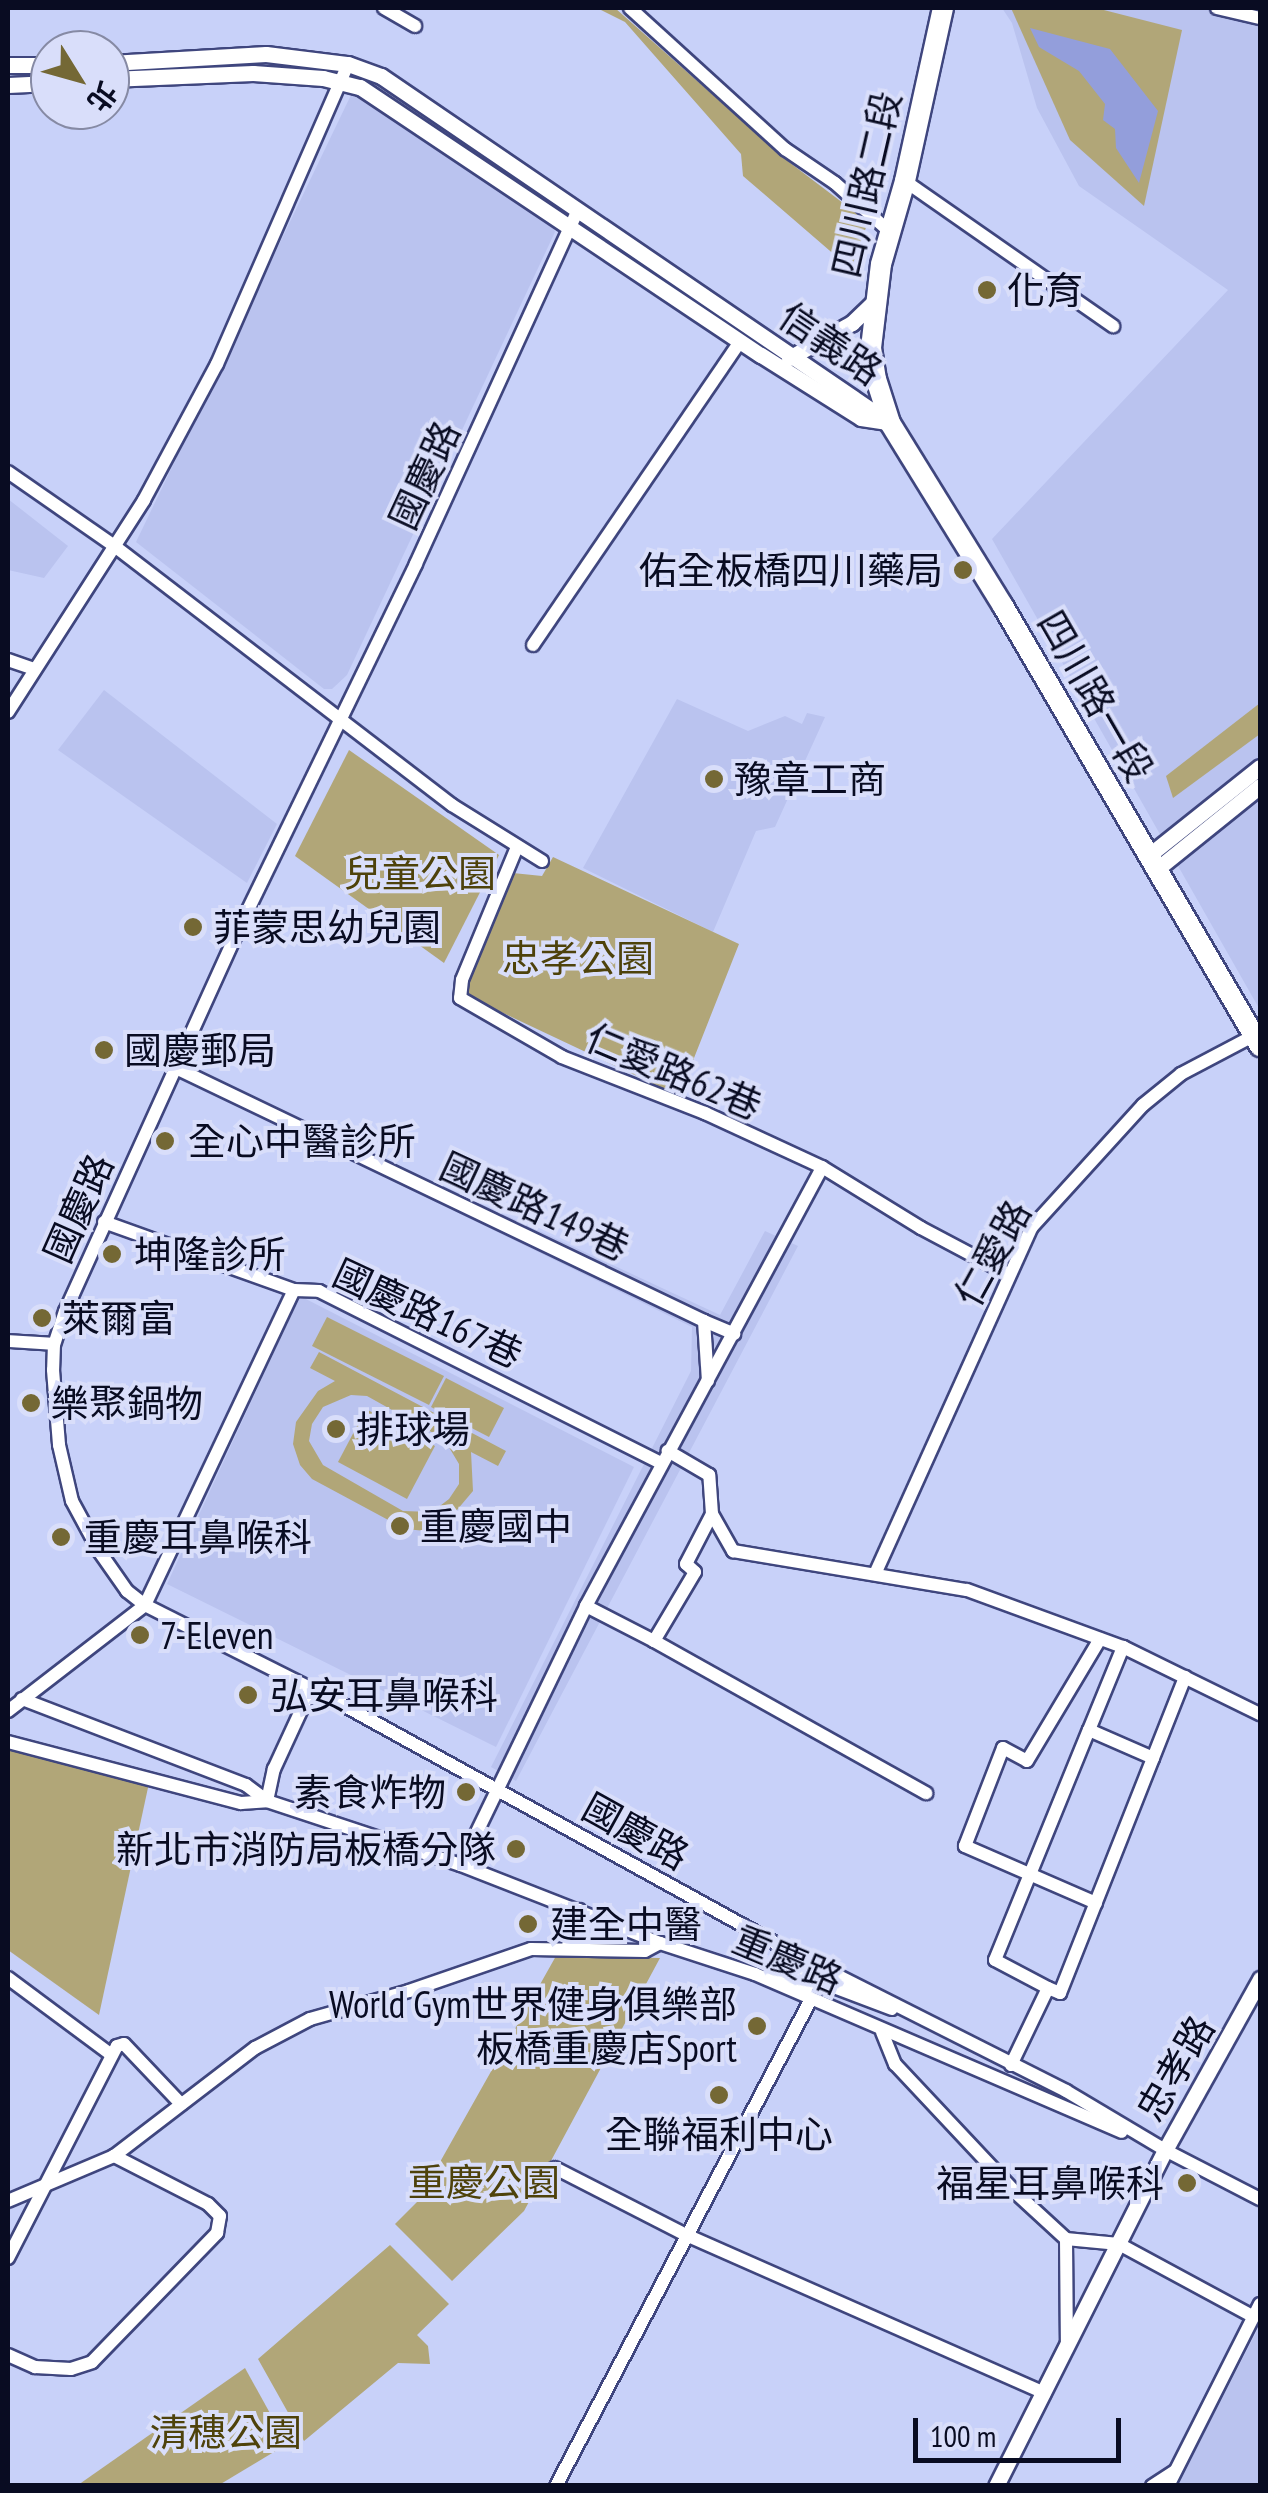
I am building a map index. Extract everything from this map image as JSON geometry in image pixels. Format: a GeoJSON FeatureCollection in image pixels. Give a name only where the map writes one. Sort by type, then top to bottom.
{"type":"FeatureCollection","features":[{"type":"Feature","properties":{"kind":"main road","name":"四川路二段"},"geometry":{"type":"LineString","coordinates":[[876,379],[871,348],[874,302],[943,8]]}},
{"type":"Feature","properties":{"kind":"main road","name":"四川路一段"},"geometry":{"type":"LineString","coordinates":[[876,379],[890,422],[1258,1041]]}},
{"type":"Feature","properties":{"kind":"street"},"geometry":{"type":"LineString","coordinates":[[384,8],[415,26]]}},
{"type":"Feature","properties":{"kind":"street"},"geometry":{"type":"LineString","coordinates":[[1216,8],[1260,18]]}},
{"type":"Feature","properties":{"kind":"street"},"geometry":{"type":"LineString","coordinates":[[630,9],[785,149],[860,204],[890,232]]}},
{"type":"Feature","properties":{"kind":"street","name":"信義路"},"geometry":{"type":"LineString","coordinates":[[130,62],[266,54],[348,64],[381,76],[890,422]]}},
{"type":"Feature","properties":{"kind":"street"},"geometry":{"type":"LineString","coordinates":[[8,712],[144,500],[218,364],[348,64]]}},
{"type":"Feature","properties":{"kind":"street","name":"信義路"},"geometry":{"type":"LineString","coordinates":[[130,78],[254,73],[360,86],[434,132],[570,229],[761,355],[861,418],[890,422]]}},
{"type":"Feature","properties":{"kind":"street"},"geometry":{"type":"LineString","coordinates":[[905,181],[1114,326]]}},
{"type":"Feature","properties":{"kind":"street","name":"國慶路"},"geometry":{"type":"LineString","coordinates":[[577,212],[104,1222],[54,1344],[59,1445],[72,1501],[118,1578],[145,1605],[497,1788],[793,1953],[914,2015]]}},
{"type":"Feature","properties":{"kind":"street"},"geometry":{"type":"LineString","coordinates":[[761,355],[794,357],[852,323],[874,302]]}},
{"type":"Feature","properties":{"kind":"street"},"geometry":{"type":"LineString","coordinates":[[533,645],[740,341]]}},
{"type":"Feature","properties":{"kind":"street"},"geometry":{"type":"LineString","coordinates":[[8,472],[113,545],[338,722],[542,861]]}},
{"type":"Feature","properties":{"kind":"street"},"geometry":{"type":"LineString","coordinates":[[8,660],[34,669]]}},
{"type":"Feature","properties":{"kind":"street"},"geometry":{"type":"LineString","coordinates":[[1152,863],[1260,767]]}},
{"type":"Feature","properties":{"kind":"street"},"geometry":{"type":"LineString","coordinates":[[1152,863],[1260,786]]}},
{"type":"Feature","properties":{"kind":"street","name":"仁愛路62巷"},"geometry":{"type":"LineString","coordinates":[[517,847],[462,980],[460,998],[562,1057],[705,1113],[822,1167],[921,1228],[1008,1274]]}},
{"type":"Feature","properties":{"kind":"street","name":"仁愛路"},"geometry":{"type":"LineString","coordinates":[[875,1574],[1031,1228],[1116,1130],[1181,1074],[1258,1041]]}},
{"type":"Feature","properties":{"kind":"street","name":"國慶路149巷"},"geometry":{"type":"LineString","coordinates":[[176,1068],[734,1334]]}},
{"type":"Feature","properties":{"kind":"street"},"geometry":{"type":"LineString","coordinates":[[460,1865],[586,1606],[822,1167]]}},
{"type":"Feature","properties":{"kind":"street","name":"國慶路167巷"},"geometry":{"type":"LineString","coordinates":[[104,1222],[294,1290],[319,1291],[664,1457],[709,1474],[712,1514]]}},
{"type":"Feature","properties":{"kind":"street"},"geometry":{"type":"LineString","coordinates":[[8,1710],[145,1605],[294,1290]]}},
{"type":"Feature","properties":{"kind":"street"},"geometry":{"type":"LineString","coordinates":[[704,1321],[708,1383]]}},
{"type":"Feature","properties":{"kind":"street"},"geometry":{"type":"LineString","coordinates":[[8,1342],[54,1344]]}},
{"type":"Feature","properties":{"kind":"street"},"geometry":{"type":"LineString","coordinates":[[712,1514],[733,1551],[967,1590],[1122,1647],[1260,1714]]}},
{"type":"Feature","properties":{"kind":"street"},"geometry":{"type":"LineString","coordinates":[[654,1642],[695,1572],[686,1564],[712,1514]]}},
{"type":"Feature","properties":{"kind":"street"},"geometry":{"type":"LineString","coordinates":[[586,1606],[926,1793]]}},
{"type":"Feature","properties":{"kind":"street"},"geometry":{"type":"LineString","coordinates":[[1096,1903],[966,1846],[1003,1748],[1027,1761],[1100,1639]]}},
{"type":"Feature","properties":{"kind":"street"},"geometry":{"type":"LineString","coordinates":[[1122,1647],[996,1960],[1048,1988],[1060,1993],[1185,1677]]}},
{"type":"Feature","properties":{"kind":"street"},"geometry":{"type":"LineString","coordinates":[[268,1802],[274,1769],[311,1690]]}},
{"type":"Feature","properties":{"kind":"street","name":"重慶路"},"geometry":{"type":"LineString","coordinates":[[22,1699],[246,1785],[268,1802],[460,1865],[660,1943],[754,1974],[1165,2150]]}},
{"type":"Feature","properties":{"kind":"street"},"geometry":{"type":"LineString","coordinates":[[1089,1730],[1153,1758]]}},
{"type":"Feature","properties":{"kind":"street","name":"重慶路"},"geometry":{"type":"LineString","coordinates":[[8,1742],[242,1803],[268,1802]]}},
{"type":"Feature","properties":{"kind":"street"},"geometry":{"type":"LineString","coordinates":[[567,1949],[578,1910]]}},
{"type":"Feature","properties":{"kind":"street"},"geometry":{"type":"LineString","coordinates":[[8,2201],[114,2156],[284,2030],[531,1948],[645,1951],[660,1943]]}},
{"type":"Feature","properties":{"kind":"street"},"geometry":{"type":"LineString","coordinates":[[556,2486],[810,2001],[793,1953]]}},
{"type":"Feature","properties":{"kind":"street"},"geometry":{"type":"LineString","coordinates":[[754,1974],[831,1986],[914,2015]]}},
{"type":"Feature","properties":{"kind":"street"},"geometry":{"type":"LineString","coordinates":[[8,1978],[109,2053]]}},
{"type":"Feature","properties":{"kind":"street","name":"忠孝路"},"geometry":{"type":"LineString","coordinates":[[996,2486],[1165,2150],[1260,1980]]}},
{"type":"Feature","properties":{"kind":"street"},"geometry":{"type":"LineString","coordinates":[[1011,2065],[1048,1988]]}},
{"type":"Feature","properties":{"kind":"street","name":"重慶路"},"geometry":{"type":"LineString","coordinates":[[914,2015],[1066,2091],[1165,2150],[1260,2199]]}},
{"type":"Feature","properties":{"kind":"street"},"geometry":{"type":"LineString","coordinates":[[882,2032],[895,2064],[1016,2193],[1066,2239],[1119,2244],[1257,2310],[1168,2486]]}},
{"type":"Feature","properties":{"kind":"street"},"geometry":{"type":"LineString","coordinates":[[8,2258],[109,2053],[124,2044],[181,2104]]}},
{"type":"Feature","properties":{"kind":"street"},"geometry":{"type":"LineString","coordinates":[[8,2355],[34,2367],[72,2369],[92,2362],[218,2233],[220,2216],[208,2204],[114,2156]]}},
{"type":"Feature","properties":{"kind":"street"},"geometry":{"type":"LineString","coordinates":[[556,2168],[686,2234],[1045,2393]]}},
{"type":"Feature","properties":{"kind":"street"},"geometry":{"type":"LineString","coordinates":[[1066,2239],[1067,2351]]}},
{"type":"Feature","properties":{"kind":"street"},"geometry":{"type":"LineString","coordinates":[[1152,2486],[1175,2471]]}},
{"type":"Feature","properties":{"kind":"shaded area"},"geometry":{"type":"Polygon","coordinates":[[[1002,8],[1260,8],[1260,1010],[992,539],[1228,290],[1079,186],[1037,108],[1012,23],[1002,8]]]}},
{"type":"Feature","properties":{"kind":"shaded area"},"geometry":{"type":"Polygon","coordinates":[[[1030,28],[1110,49],[1158,111],[1139,183],[1116,148],[1115,129],[1103,120],[1105,104],[1079,71],[1039,47],[1030,28]]]}},
{"type":"Feature","properties":{"kind":"shaded area"},"geometry":{"type":"Polygon","coordinates":[[[351,95],[369,101],[552,224],[555,232],[347,675],[332,689],[324,689],[136,542],[351,95]]]}},
{"type":"Feature","properties":{"kind":"shaded area"},"geometry":{"type":"Polygon","coordinates":[[[8,499],[68,546],[44,578],[8,570],[8,499]]]}},
{"type":"Feature","properties":{"kind":"shaded area"},"geometry":{"type":"Polygon","coordinates":[[[104,690],[277,824],[247,883],[58,750],[104,690]]]}},
{"type":"Feature","properties":{"kind":"shaded area","name":"豫章工商"},"geometry":{"type":"Polygon","coordinates":[[[677,699],[748,731],[785,716],[802,724],[807,713],[825,717],[775,827],[756,831],[713,932],[583,868],[677,699]]]}},
{"type":"Feature","properties":{"kind":"shaded area"},"geometry":{"type":"Polygon","coordinates":[[[181,1064],[720,1315],[765,1231],[798,1246],[516,1781],[491,1767],[691,1371],[692,1327],[175,1075],[181,1064]]]}},
{"type":"Feature","properties":{"kind":"shaded area","name":"重慶國中"},"geometry":{"type":"Polygon","coordinates":[[[300,1296],[634,1467],[496,1747],[167,1584],[300,1296]]]}},
{"type":"Feature","properties":{"kind":"shaded area"},"geometry":{"type":"Polygon","coordinates":[[[1260,2325],[1260,2485],[1177,2485],[1260,2325]]]}},
{"type":"Feature","properties":{"kind":"green space"},"geometry":{"type":"Polygon","coordinates":[[[597,8],[615,8],[785,159],[868,222],[851,269],[743,176],[741,154],[625,22],[597,8]]]}},
{"type":"Feature","properties":{"kind":"green space"},"geometry":{"type":"Polygon","coordinates":[[[1011,8],[1096,8],[1182,30],[1144,206],[1070,140],[1011,8]]]}},
{"type":"Feature","properties":{"kind":"green space"},"geometry":{"type":"Polygon","coordinates":[[[1260,703],[1260,734],[1173,798],[1166,776],[1260,703]]]}},
{"type":"Feature","properties":{"kind":"green space","name":"兒童公園"},"geometry":{"type":"Polygon","coordinates":[[[349,750],[499,855],[444,963],[295,856],[349,750]]]}},
{"type":"Feature","properties":{"kind":"green space","name":"忠孝公園"},"geometry":{"type":"Polygon","coordinates":[[[553,857],[739,944],[679,1096],[467,996],[455,975],[502,872],[542,876],[553,857]]]}},
{"type":"Feature","properties":{"kind":"green space"},"geometry":{"type":"Polygon","coordinates":[[[327,1317],[444,1376],[429,1405],[312,1346],[327,1317]]]}},
{"type":"Feature","properties":{"kind":"green space"},"geometry":{"type":"Polygon","coordinates":[[[319,1352],[506,1451],[498,1466],[471,1452],[473,1491],[446,1523],[426,1531],[405,1529],[312,1479],[300,1465],[293,1444],[296,1422],[318,1391],[335,1381],[310,1368],[319,1352]],[[351,1395],[323,1407],[312,1424],[309,1441],[323,1465],[403,1511],[432,1512],[449,1499],[459,1484],[459,1464],[444,1439],[367,1396],[351,1395]]]}},
{"type":"Feature","properties":{"kind":"green space"},"geometry":{"type":"Polygon","coordinates":[[[446,1378],[504,1408],[489,1437],[431,1407],[446,1378]]]}},
{"type":"Feature","properties":{"kind":"green space"},"geometry":{"type":"Polygon","coordinates":[[[366,1409],[435,1446],[407,1499],[338,1462],[366,1409]]]}},
{"type":"Feature","properties":{"kind":"green space"},"geometry":{"type":"Polygon","coordinates":[[[8,1748],[149,1783],[99,2015],[8,1950],[8,1748]]]}},
{"type":"Feature","properties":{"kind":"green space","name":"重慶公園"},"geometry":{"type":"Polygon","coordinates":[[[556,1956],[660,1958],[524,2211],[452,2281],[395,2224],[418,2201],[556,1956]]]}},
{"type":"Feature","properties":{"kind":"green space","name":"重慶公園"},"geometry":{"type":"Polygon","coordinates":[[[390,2245],[449,2304],[417,2335],[428,2346],[430,2364],[398,2363],[304,2441],[258,2359],[390,2245]]]}},
{"type":"Feature","properties":{"kind":"green space","name":"清穗公園"},"geometry":{"type":"Polygon","coordinates":[[[245,2368],[287,2444],[219,2485],[78,2485],[245,2368]]]}},
{"type":"Feature","properties":{"kind":"place","name":"化育"},"geometry":{"type":"Point","coordinates":[987,290]}},
{"type":"Feature","properties":{"kind":"place","name":"佑全板橋四川藥局"},"geometry":{"type":"Point","coordinates":[963,570]}},
{"type":"Feature","properties":{"kind":"place","name":"豫章工商"},"geometry":{"type":"Point","coordinates":[714,779]}},
{"type":"Feature","properties":{"kind":"place","name":"菲蒙思幼兒園"},"geometry":{"type":"Point","coordinates":[193,927]}},
{"type":"Feature","properties":{"kind":"place","name":"國慶郵局"},"geometry":{"type":"Point","coordinates":[104,1050]}},
{"type":"Feature","properties":{"kind":"place","name":"全心中醫診所"},"geometry":{"type":"Point","coordinates":[165,1141]}},
{"type":"Feature","properties":{"kind":"place","name":"坤隆診所"},"geometry":{"type":"Point","coordinates":[112,1254]}},
{"type":"Feature","properties":{"kind":"place","name":"萊爾富"},"geometry":{"type":"Point","coordinates":[42,1318]}},
{"type":"Feature","properties":{"kind":"place","name":"樂聚鍋物"},"geometry":{"type":"Point","coordinates":[31,1403]}},
{"type":"Feature","properties":{"kind":"place","name":"排球場"},"geometry":{"type":"Point","coordinates":[336,1429]}},
{"type":"Feature","properties":{"kind":"place","name":"重慶國中"},"geometry":{"type":"Point","coordinates":[400,1526]}},
{"type":"Feature","properties":{"kind":"place","name":"重慶耳鼻喉科"},"geometry":{"type":"Point","coordinates":[61,1537]}},
{"type":"Feature","properties":{"kind":"place","name":"7-Eleven"},"geometry":{"type":"Point","coordinates":[140,1635]}},
{"type":"Feature","properties":{"kind":"place","name":"弘安耳鼻喉科"},"geometry":{"type":"Point","coordinates":[248,1695]}},
{"type":"Feature","properties":{"kind":"place","name":"素食炸物"},"geometry":{"type":"Point","coordinates":[466,1792]}},
{"type":"Feature","properties":{"kind":"place","name":"新北市消防局板橋分隊"},"geometry":{"type":"Point","coordinates":[516,1849]}},
{"type":"Feature","properties":{"kind":"place","name":"建全中醫"},"geometry":{"type":"Point","coordinates":[528,1924]}},
{"type":"Feature","properties":{"kind":"place","name":"World Gym世界健身俱樂部 板橋重慶店Sport"},"geometry":{"type":"Point","coordinates":[757,2026]}},
{"type":"Feature","properties":{"kind":"place","name":"全聯福利中心"},"geometry":{"type":"Point","coordinates":[719,2095]}},
{"type":"Feature","properties":{"kind":"place","name":"福星耳鼻喉科"},"geometry":{"type":"Point","coordinates":[1187,2183]}}]}
